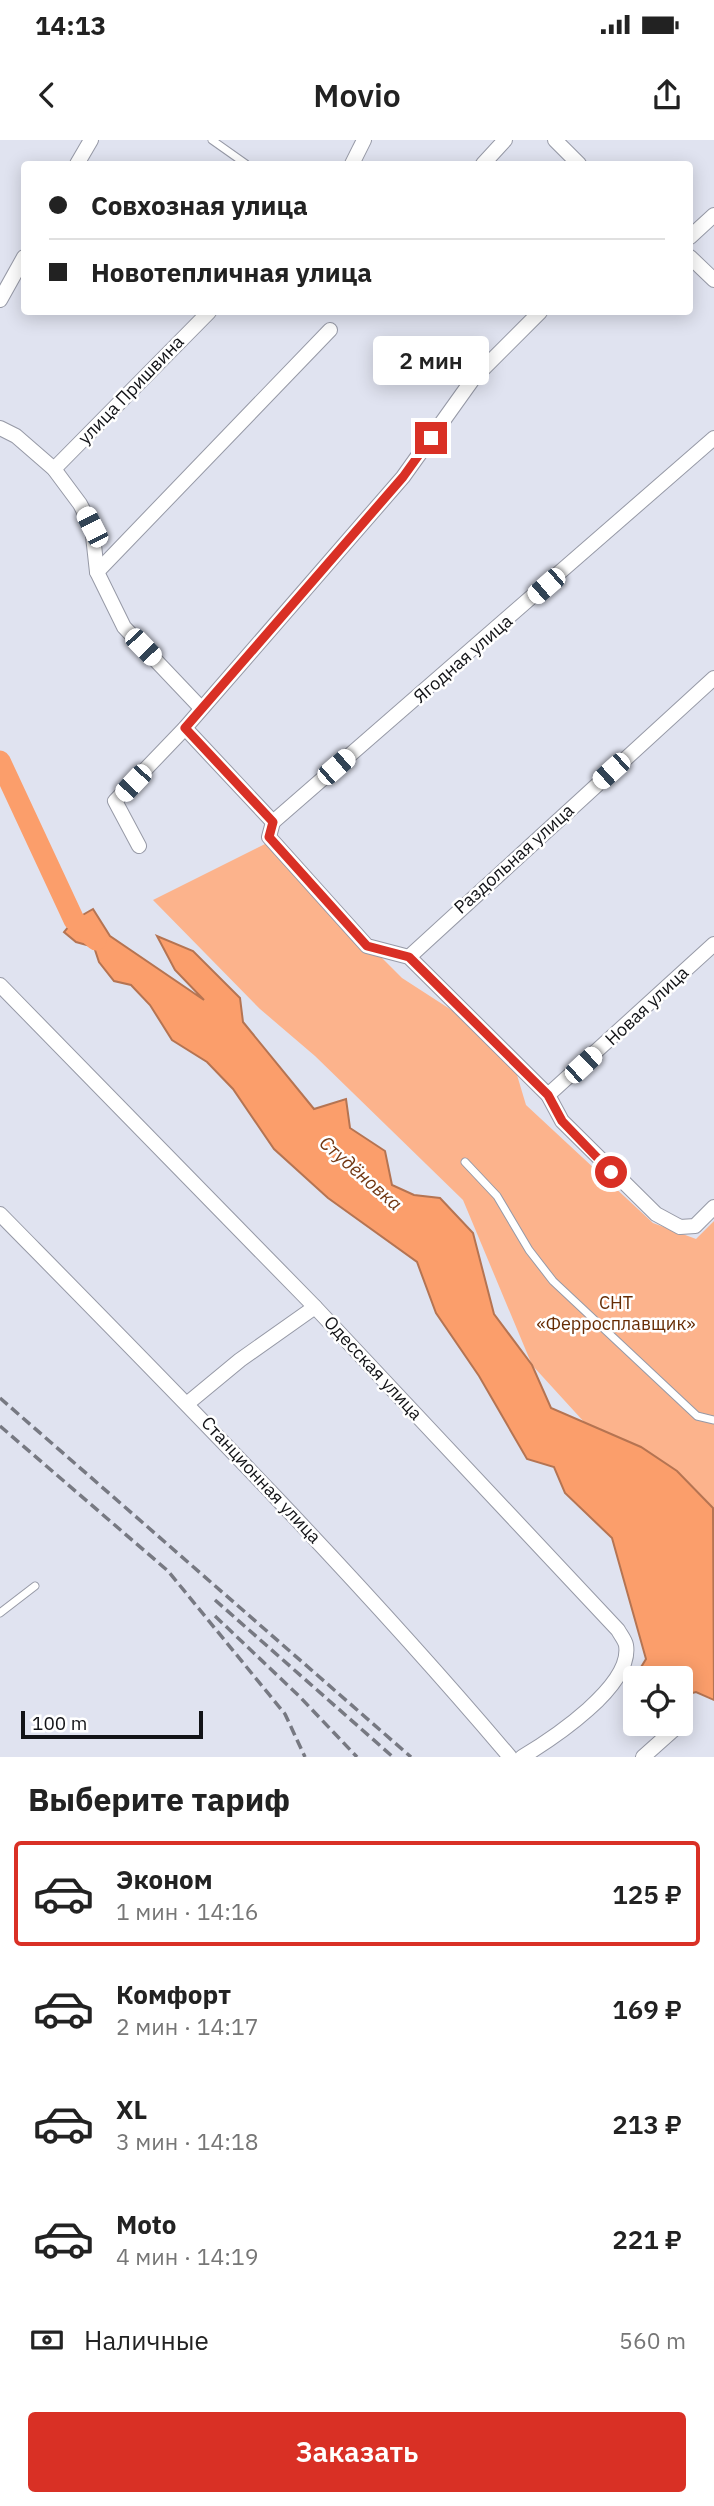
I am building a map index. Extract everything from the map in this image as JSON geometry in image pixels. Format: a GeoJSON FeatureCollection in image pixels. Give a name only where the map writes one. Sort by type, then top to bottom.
{"type":"FeatureCollection","features":[{"type":"Feature","properties":{"kind":"street"},"geometry":{"type":"LineString","coordinates":[[80,161],[92,140]]}},
{"type":"Feature","properties":{"kind":"street"},"geometry":{"type":"LineString","coordinates":[[354,161],[364,140]]}},
{"type":"Feature","properties":{"kind":"street"},"geometry":{"type":"LineString","coordinates":[[486,161],[505,140]]}},
{"type":"Feature","properties":{"kind":"street"},"geometry":{"type":"LineString","coordinates":[[555,140],[576,161]]}},
{"type":"Feature","properties":{"kind":"street"},"geometry":{"type":"LineString","coordinates":[[693,234],[714,215]]}},
{"type":"Feature","properties":{"kind":"street"},"geometry":{"type":"LineString","coordinates":[[693,260],[714,280]]}},
{"type":"Feature","properties":{"kind":"street"},"geometry":{"type":"LineString","coordinates":[[0,300],[21,262]]}},
{"type":"Feature","properties":{"kind":"street","name":"улица Пришвина"},"geometry":{"type":"LineString","coordinates":[[54,469],[206,315]]}},
{"type":"Feature","properties":{"kind":"street"},"geometry":{"type":"LineString","coordinates":[[139,846],[116,801],[185,728],[403,477],[472,379],[537,315]]}},
{"type":"Feature","properties":{"kind":"street"},"geometry":{"type":"LineString","coordinates":[[97,572],[330,330]]}},
{"type":"Feature","properties":{"kind":"street"},"geometry":{"type":"LineString","coordinates":[[0,428],[16,436],[54,469],[80,504],[92,527],[97,572],[124,627],[201,707]]}},
{"type":"Feature","properties":{"kind":"street","name":"Ягодная улица"},"geometry":{"type":"LineString","coordinates":[[273,822],[714,438]]}},
{"type":"Feature","properties":{"kind":"street","name":"Раздольная улица"},"geometry":{"type":"LineString","coordinates":[[409,957],[714,678]]}},
{"type":"Feature","properties":{"kind":"street"},"geometry":{"type":"LineString","coordinates":[[185,728],[273,822],[269,837],[367,946],[409,957],[548,1095],[562,1121],[656,1214],[680,1227],[695,1226],[714,1207]]}},
{"type":"Feature","properties":{"kind":"street","name":"Новая улица"},"geometry":{"type":"LineString","coordinates":[[548,1095],[714,944]]}},
{"type":"Feature","properties":{"kind":"street","name":"Одесская улица"},"geometry":{"type":"LineString","coordinates":[[0,985],[315,1307],[618,1630],[626,1644],[625,1659],[608,1692],[557,1736],[522,1757]]}},
{"type":"Feature","properties":{"kind":"street","name":"Станционная улица"},"geometry":{"type":"LineString","coordinates":[[0,1214],[188,1403],[394,1623],[510,1757]]}},
{"type":"Feature","properties":{"kind":"street"},"geometry":{"type":"LineString","coordinates":[[188,1403],[240,1360],[315,1307]]}},
{"type":"Feature","properties":{"kind":"street"},"geometry":{"type":"LineString","coordinates":[[643,1757],[667,1736]]}},
{"type":"Feature","properties":{"kind":"lane"},"geometry":{"type":"LineString","coordinates":[[212,140],[242,161]]}},
{"type":"Feature","properties":{"kind":"lane"},"geometry":{"type":"LineString","coordinates":[[466,1162],[497,1196],[529,1250],[553,1281],[697,1416],[714,1420]]}},
{"type":"Feature","properties":{"kind":"lane"},"geometry":{"type":"LineString","coordinates":[[0,1613],[35,1586]]}},
{"type":"Feature","properties":{"kind":"green space","name":"СНТ «Ферросплавщик»"},"geometry":{"type":"Polygon","coordinates":[[[267,843],[402,978],[470,1022],[517,1075],[526,1105],[653,1223],[696,1239],[714,1221],[714,1511],[660,1460],[585,1423],[532,1365],[463,1200],[315,1056],[260,1009],[153,900],[267,843]]]}},
{"type":"Feature","properties":{"kind":"water"},"geometry":{"type":"Polygon","coordinates":[[[93,909],[110,936],[204,1000],[175,970],[157,936],[193,951],[240,998],[243,1022],[314,1109],[346,1099],[350,1128],[385,1151],[392,1185],[414,1195],[440,1198],[473,1233],[494,1314],[532,1365],[551,1408],[641,1447],[677,1471],[713,1508],[714,1700],[693,1693],[693,1666],[642,1666],[646,1659],[612,1538],[565,1493],[554,1467],[527,1459],[479,1376],[436,1313],[417,1262],[328,1198],[274,1149],[233,1089],[207,1062],[172,1040],[150,1005],[131,985],[114,981],[99,962],[94,947],[76,942],[64,932],[74,920],[93,909]]]}},
{"type":"Feature","properties":{"kind":"waterway","name":"Студёновка"},"geometry":{"type":"LineString","coordinates":[[0,761],[74,920],[96,940]]}},
{"type":"Feature","properties":{"kind":"railway"},"geometry":{"type":"LineString","coordinates":[[0,1398],[411,1757]]}},
{"type":"Feature","properties":{"kind":"railway"},"geometry":{"type":"LineString","coordinates":[[0,1426],[168,1571],[285,1714],[305,1757]]}},
{"type":"Feature","properties":{"kind":"railway"},"geometry":{"type":"LineString","coordinates":[[215,1600],[393,1757]]}},
{"type":"Feature","properties":{"kind":"railway"},"geometry":{"type":"LineString","coordinates":[[215,1616],[299,1696],[357,1757]]}},
{"type":"Feature","properties":{"kind":"route"},"geometry":{"type":"LineString","coordinates":[[431,438],[403,477],[185,728],[273,822],[269,837],[367,946],[409,957],[548,1095],[562,1121],[611,1172]]}}]}
